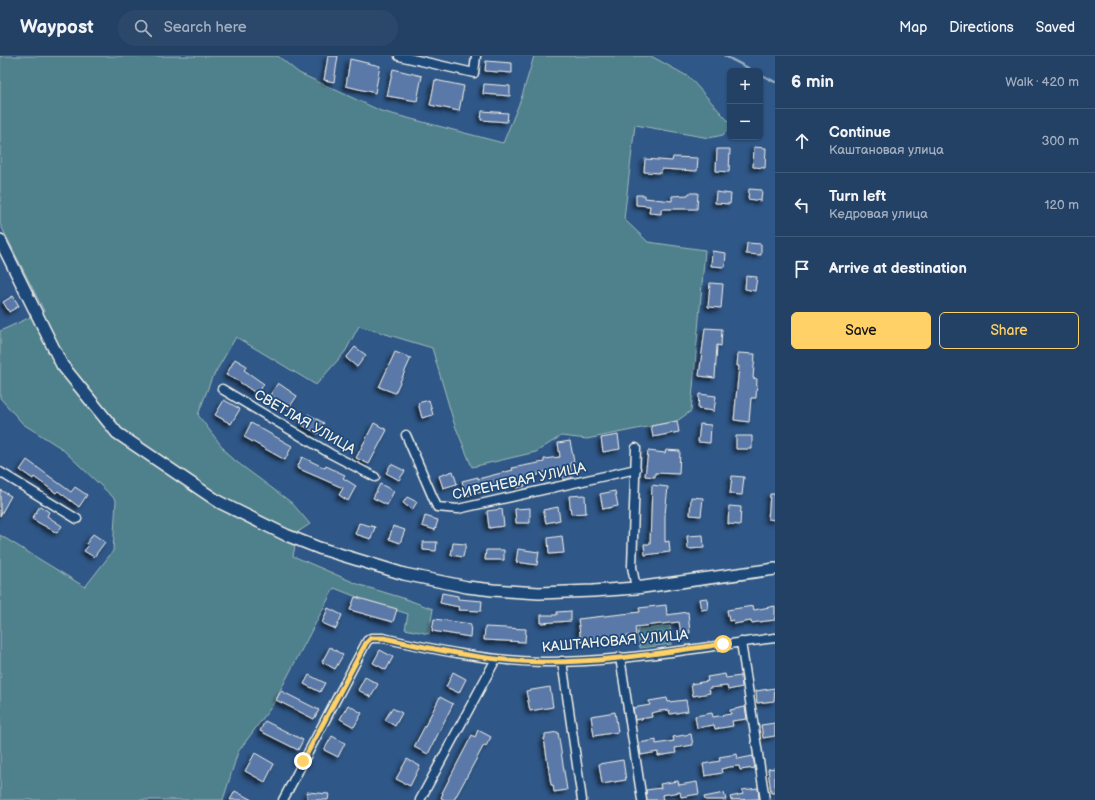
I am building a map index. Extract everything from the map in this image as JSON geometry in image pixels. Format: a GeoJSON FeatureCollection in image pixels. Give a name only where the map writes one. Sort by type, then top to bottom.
{"type":"FeatureCollection","features":[{"type":"Feature","properties":{"kind":"street"},"geometry":{"type":"LineString","coordinates":[[399,56],[474,74],[476,56]]}},
{"type":"Feature","properties":{"kind":"street"},"geometry":{"type":"LineString","coordinates":[[0,240],[62,365],[117,433],[219,502],[286,535],[320,548],[397,572],[473,588],[540,593],[636,588],[775,569]]}},
{"type":"Feature","properties":{"kind":"street","name":"СВЕТЛАЯ УЛИЦА"},"geometry":{"type":"LineString","coordinates":[[222,389],[331,454],[375,476]]}},
{"type":"Feature","properties":{"kind":"street","name":"СИРЕНЕВАЯ УЛИЦА"},"geometry":{"type":"LineString","coordinates":[[406,435],[437,507],[458,509],[636,469]]}},
{"type":"Feature","properties":{"kind":"street"},"geometry":{"type":"LineString","coordinates":[[636,448],[632,567],[636,588]]}},
{"type":"Feature","properties":{"kind":"street"},"geometry":{"type":"LineString","coordinates":[[0,472],[77,519]]}},
{"type":"Feature","properties":{"kind":"street","name":"КАШТАНОВАЯ УЛИЦА"},"geometry":{"type":"LineString","coordinates":[[283,800],[366,643],[371,638],[375,637],[434,650],[496,658],[562,661],[620,657],[775,638]]}},
{"type":"Feature","properties":{"kind":"street"},"geometry":{"type":"LineString","coordinates":[[741,642],[766,800]]}},
{"type":"Feature","properties":{"kind":"street"},"geometry":{"type":"LineString","coordinates":[[620,657],[642,800]]}},
{"type":"Feature","properties":{"kind":"street"},"geometry":{"type":"LineString","coordinates":[[420,800],[496,658]]}},
{"type":"Feature","properties":{"kind":"street"},"geometry":{"type":"LineString","coordinates":[[562,661],[582,800]]}},
{"type":"Feature","properties":{"kind":"green space"},"geometry":{"type":"Polygon","coordinates":[[[0,56],[278,56],[299,73],[381,111],[503,143],[521,99],[534,56],[651,56],[689,77],[727,120],[727,130],[723,135],[709,138],[635,125],[624,219],[648,242],[705,250],[691,411],[677,421],[587,439],[561,436],[536,452],[472,467],[454,423],[432,348],[359,326],[345,352],[316,385],[236,337],[211,380],[198,415],[230,457],[292,503],[310,524],[298,532],[293,556],[360,585],[433,609],[429,634],[405,629],[408,614],[370,602],[334,588],[272,706],[238,752],[223,800],[0,800],[0,535],[85,587],[113,551],[116,500],[61,448],[23,424],[0,398],[0,331],[44,311],[0,224],[0,56]]]}},
{"type":"Feature","properties":{"kind":"green space"},"geometry":{"type":"Polygon","coordinates":[[[670,626],[672,644],[640,648],[637,630],[670,626]]]}},
{"type":"Feature","properties":{"kind":"building"},"geometry":{"type":"Polygon","coordinates":[[[328,56],[338,56],[334,82],[324,80],[328,56]]]}},
{"type":"Feature","properties":{"kind":"building"},"geometry":{"type":"Polygon","coordinates":[[[350,59],[380,66],[375,93],[346,86],[350,59]]]}},
{"type":"Feature","properties":{"kind":"building"},"geometry":{"type":"Polygon","coordinates":[[[486,61],[512,63],[512,73],[485,71],[486,61]]]}},
{"type":"Feature","properties":{"kind":"building"},"geometry":{"type":"Polygon","coordinates":[[[393,69],[422,76],[417,101],[387,96],[393,69]]]}},
{"type":"Feature","properties":{"kind":"building"},"geometry":{"type":"Polygon","coordinates":[[[435,80],[464,86],[459,111],[430,105],[435,80]]]}},
{"type":"Feature","properties":{"kind":"building"},"geometry":{"type":"Polygon","coordinates":[[[484,84],[510,86],[510,96],[483,94],[484,84]]]}},
{"type":"Feature","properties":{"kind":"building"},"geometry":{"type":"Polygon","coordinates":[[[482,111],[508,113],[507,122],[481,120],[482,111]]]}},
{"type":"Feature","properties":{"kind":"building"},"geometry":{"type":"Polygon","coordinates":[[[754,147],[766,148],[765,168],[753,167],[754,147]]]}},
{"type":"Feature","properties":{"kind":"building"},"geometry":{"type":"Polygon","coordinates":[[[717,149],[730,149],[729,172],[716,171],[717,149]]]}},
{"type":"Feature","properties":{"kind":"building"},"geometry":{"type":"Polygon","coordinates":[[[673,157],[698,158],[697,171],[661,169],[661,173],[644,172],[645,159],[672,161],[673,157]]]}},
{"type":"Feature","properties":{"kind":"building"},"geometry":{"type":"Polygon","coordinates":[[[749,189],[762,190],[761,201],[748,199],[749,189]]]}},
{"type":"Feature","properties":{"kind":"building"},"geometry":{"type":"Polygon","coordinates":[[[716,192],[731,194],[730,204],[715,203],[716,192]]]}},
{"type":"Feature","properties":{"kind":"building"},"geometry":{"type":"Polygon","coordinates":[[[689,193],[698,193],[697,209],[661,209],[661,214],[649,213],[650,206],[636,205],[636,195],[645,195],[645,198],[672,201],[672,196],[688,195],[689,193]]]}},
{"type":"Feature","properties":{"kind":"building"},"geometry":{"type":"Polygon","coordinates":[[[747,243],[761,244],[761,255],[746,254],[747,243]]]}},
{"type":"Feature","properties":{"kind":"building"},"geometry":{"type":"Polygon","coordinates":[[[712,251],[726,253],[725,267],[711,266],[712,251]]]}},
{"type":"Feature","properties":{"kind":"building"},"geometry":{"type":"Polygon","coordinates":[[[746,276],[757,277],[755,291],[745,289],[746,276]]]}},
{"type":"Feature","properties":{"kind":"building"},"geometry":{"type":"Polygon","coordinates":[[[710,283],[723,284],[721,308],[708,307],[710,283]]]}},
{"type":"Feature","properties":{"kind":"building"},"geometry":{"type":"Polygon","coordinates":[[[13,296],[19,306],[9,312],[3,302],[13,296]]]}},
{"type":"Feature","properties":{"kind":"building"},"geometry":{"type":"Polygon","coordinates":[[[705,328],[722,329],[721,346],[717,345],[715,378],[699,376],[705,328]]]}},
{"type":"Feature","properties":{"kind":"building"},"geometry":{"type":"Polygon","coordinates":[[[355,347],[366,355],[357,367],[346,358],[355,347]]]}},
{"type":"Feature","properties":{"kind":"building"},"geometry":{"type":"Polygon","coordinates":[[[395,352],[411,358],[395,393],[379,387],[395,352]]]}},
{"type":"Feature","properties":{"kind":"building"},"geometry":{"type":"Polygon","coordinates":[[[738,353],[755,354],[753,378],[757,379],[756,398],[751,398],[749,422],[734,420],[739,366],[737,366],[738,353]]]}},
{"type":"Feature","properties":{"kind":"building"},"geometry":{"type":"Polygon","coordinates":[[[235,359],[247,366],[244,370],[264,384],[257,394],[226,375],[235,359]]]}},
{"type":"Feature","properties":{"kind":"building"},"geometry":{"type":"Polygon","coordinates":[[[278,383],[297,396],[289,408],[270,395],[278,383]]]}},
{"type":"Feature","properties":{"kind":"building"},"geometry":{"type":"Polygon","coordinates":[[[699,394],[716,396],[714,411],[698,409],[699,394]]]}},
{"type":"Feature","properties":{"kind":"building"},"geometry":{"type":"Polygon","coordinates":[[[224,400],[240,409],[231,424],[215,415],[224,400]]]}},
{"type":"Feature","properties":{"kind":"building"},"geometry":{"type":"Polygon","coordinates":[[[429,400],[433,415],[422,418],[418,403],[429,400]]]}},
{"type":"Feature","properties":{"kind":"building"},"geometry":{"type":"Polygon","coordinates":[[[308,414],[324,423],[318,434],[302,425],[308,414]]]}},
{"type":"Feature","properties":{"kind":"building"},"geometry":{"type":"Polygon","coordinates":[[[677,421],[679,432],[653,437],[651,426],[677,421]]]}},
{"type":"Feature","properties":{"kind":"building"},"geometry":{"type":"Polygon","coordinates":[[[251,423],[292,446],[285,460],[244,437],[251,423]]]}},
{"type":"Feature","properties":{"kind":"building"},"geometry":{"type":"Polygon","coordinates":[[[374,423],[387,430],[369,464],[356,458],[374,423]]]}},
{"type":"Feature","properties":{"kind":"building"},"geometry":{"type":"Polygon","coordinates":[[[700,424],[711,425],[710,443],[698,442],[700,424]]]}},
{"type":"Feature","properties":{"kind":"building"},"geometry":{"type":"Polygon","coordinates":[[[618,435],[620,449],[603,452],[601,438],[618,435]]]}},
{"type":"Feature","properties":{"kind":"building"},"geometry":{"type":"Polygon","coordinates":[[[736,436],[752,436],[752,449],[736,449],[736,436]]]}},
{"type":"Feature","properties":{"kind":"building"},"geometry":{"type":"Polygon","coordinates":[[[570,441],[574,462],[570,463],[572,478],[563,480],[562,469],[538,473],[539,475],[523,478],[525,486],[516,488],[515,480],[481,489],[482,492],[466,496],[462,481],[478,477],[478,479],[513,470],[512,468],[544,462],[544,459],[560,457],[558,443],[570,441]]]}},
{"type":"Feature","properties":{"kind":"building"},"geometry":{"type":"Polygon","coordinates":[[[666,450],[680,451],[679,474],[655,473],[655,477],[645,476],[648,451],[665,453],[666,450]]]}},
{"type":"Feature","properties":{"kind":"building"},"geometry":{"type":"Polygon","coordinates":[[[302,457],[325,468],[326,466],[345,475],[343,478],[356,486],[348,501],[339,495],[343,488],[297,468],[302,457]]]}},
{"type":"Feature","properties":{"kind":"building"},"geometry":{"type":"Polygon","coordinates":[[[27,460],[71,492],[75,487],[87,495],[79,507],[58,491],[56,493],[34,477],[33,479],[20,470],[27,460]]]}},
{"type":"Feature","properties":{"kind":"building"},"geometry":{"type":"Polygon","coordinates":[[[391,464],[405,471],[399,480],[386,473],[391,464]]]}},
{"type":"Feature","properties":{"kind":"building"},"geometry":{"type":"Polygon","coordinates":[[[453,471],[457,484],[443,488],[439,476],[453,471]]]}},
{"type":"Feature","properties":{"kind":"building"},"geometry":{"type":"Polygon","coordinates":[[[732,476],[744,477],[742,495],[730,494],[732,476]]]}},
{"type":"Feature","properties":{"kind":"building"},"geometry":{"type":"Polygon","coordinates":[[[380,484],[394,491],[387,505],[373,498],[380,484]]]}},
{"type":"Feature","properties":{"kind":"building"},"geometry":{"type":"Polygon","coordinates":[[[652,485],[668,487],[665,514],[665,542],[669,541],[670,552],[645,555],[644,544],[650,544],[652,485]]]}},
{"type":"Feature","properties":{"kind":"building"},"geometry":{"type":"Polygon","coordinates":[[[0,490],[11,496],[0,516],[0,490]]]}},
{"type":"Feature","properties":{"kind":"building"},"geometry":{"type":"Polygon","coordinates":[[[615,491],[618,506],[603,509],[600,494],[615,491]]]}},
{"type":"Feature","properties":{"kind":"building"},"geometry":{"type":"Polygon","coordinates":[[[770,494],[775,494],[775,520],[768,519],[770,494]]]}},
{"type":"Feature","properties":{"kind":"building"},"geometry":{"type":"Polygon","coordinates":[[[585,495],[586,513],[571,514],[569,496],[585,495]]]}},
{"type":"Feature","properties":{"kind":"building"},"geometry":{"type":"Polygon","coordinates":[[[407,497],[417,502],[412,510],[403,503],[407,497]]]}},
{"type":"Feature","properties":{"kind":"building"},"geometry":{"type":"Polygon","coordinates":[[[691,497],[703,498],[701,516],[690,515],[691,497]]]}},
{"type":"Feature","properties":{"kind":"building"},"geometry":{"type":"Polygon","coordinates":[[[40,506],[49,512],[47,516],[62,526],[57,533],[32,519],[40,506]]]}},
{"type":"Feature","properties":{"kind":"building"},"geometry":{"type":"Polygon","coordinates":[[[729,506],[741,507],[740,525],[728,524],[729,506]]]}},
{"type":"Feature","properties":{"kind":"building"},"geometry":{"type":"Polygon","coordinates":[[[558,507],[560,520],[546,523],[543,510],[558,507]]]}},
{"type":"Feature","properties":{"kind":"building"},"geometry":{"type":"Polygon","coordinates":[[[530,508],[530,523],[516,523],[515,509],[530,508]]]}},
{"type":"Feature","properties":{"kind":"building"},"geometry":{"type":"Polygon","coordinates":[[[502,509],[504,526],[489,528],[487,511],[502,509]]]}},
{"type":"Feature","properties":{"kind":"building"},"geometry":{"type":"Polygon","coordinates":[[[425,516],[438,520],[435,530],[422,526],[425,516]]]}},
{"type":"Feature","properties":{"kind":"building"},"geometry":{"type":"Polygon","coordinates":[[[359,523],[375,527],[371,539],[355,534],[359,523]]]}},
{"type":"Feature","properties":{"kind":"building"},"geometry":{"type":"Polygon","coordinates":[[[393,526],[405,530],[400,543],[389,539],[393,526]]]}},
{"type":"Feature","properties":{"kind":"building"},"geometry":{"type":"Polygon","coordinates":[[[93,534],[105,542],[94,557],[84,551],[88,546],[86,544],[93,534]]]}},
{"type":"Feature","properties":{"kind":"building"},"geometry":{"type":"Polygon","coordinates":[[[703,535],[704,548],[688,549],[687,536],[703,535]]]}},
{"type":"Feature","properties":{"kind":"building"},"geometry":{"type":"Polygon","coordinates":[[[562,536],[564,553],[549,554],[548,538],[562,536]]]}},
{"type":"Feature","properties":{"kind":"building"},"geometry":{"type":"Polygon","coordinates":[[[423,542],[437,542],[436,551],[423,550],[423,542]]]}},
{"type":"Feature","properties":{"kind":"building"},"geometry":{"type":"Polygon","coordinates":[[[453,543],[466,544],[463,557],[451,555],[453,543]]]}},
{"type":"Feature","properties":{"kind":"building"},"geometry":{"type":"Polygon","coordinates":[[[518,549],[539,552],[537,565],[516,562],[518,549]]]}},
{"type":"Feature","properties":{"kind":"building"},"geometry":{"type":"Polygon","coordinates":[[[486,550],[504,550],[504,560],[485,560],[486,550]]]}},
{"type":"Feature","properties":{"kind":"building"},"geometry":{"type":"Polygon","coordinates":[[[442,593],[458,596],[458,599],[482,601],[481,611],[458,610],[459,607],[440,603],[442,593]]]}},
{"type":"Feature","properties":{"kind":"building"},"geometry":{"type":"Polygon","coordinates":[[[355,597],[397,609],[393,622],[350,610],[355,597]]]}},
{"type":"Feature","properties":{"kind":"building"},"geometry":{"type":"Polygon","coordinates":[[[707,598],[708,609],[701,610],[699,599],[707,598]]]}},
{"type":"Feature","properties":{"kind":"building"},"geometry":{"type":"Polygon","coordinates":[[[666,605],[667,615],[688,612],[690,633],[681,634],[679,622],[635,627],[636,635],[581,642],[578,619],[640,612],[639,608],[666,605]]]}},
{"type":"Feature","properties":{"kind":"building"},"geometry":{"type":"Polygon","coordinates":[[[753,606],[754,610],[775,606],[775,620],[751,623],[751,621],[734,624],[733,620],[729,621],[727,610],[753,606]]]}},
{"type":"Feature","properties":{"kind":"building"},"geometry":{"type":"Polygon","coordinates":[[[328,608],[342,615],[336,629],[322,623],[328,608]]]}},
{"type":"Feature","properties":{"kind":"building"},"geometry":{"type":"Polygon","coordinates":[[[571,611],[571,621],[541,623],[541,615],[557,615],[557,612],[571,611]]]}},
{"type":"Feature","properties":{"kind":"building"},"geometry":{"type":"Polygon","coordinates":[[[434,619],[471,624],[470,637],[432,631],[434,619]]]}},
{"type":"Feature","properties":{"kind":"building"},"geometry":{"type":"Polygon","coordinates":[[[485,627],[526,629],[525,642],[484,640],[485,627]]]}},
{"type":"Feature","properties":{"kind":"building"},"geometry":{"type":"Polygon","coordinates":[[[330,647],[343,655],[335,669],[322,662],[330,647]]]}},
{"type":"Feature","properties":{"kind":"building"},"geometry":{"type":"Polygon","coordinates":[[[380,650],[393,657],[386,670],[373,663],[380,650]]]}},
{"type":"Feature","properties":{"kind":"building"},"geometry":{"type":"Polygon","coordinates":[[[453,672],[466,679],[459,693],[446,687],[453,672]]]}},
{"type":"Feature","properties":{"kind":"building"},"geometry":{"type":"Polygon","coordinates":[[[725,674],[726,678],[741,676],[742,687],[728,690],[727,686],[709,688],[710,693],[693,696],[691,684],[708,681],[707,677],[725,674]]]}},
{"type":"Feature","properties":{"kind":"building"},"geometry":{"type":"Polygon","coordinates":[[[309,675],[325,683],[320,692],[304,684],[309,675]]]}},
{"type":"Feature","properties":{"kind":"building"},"geometry":{"type":"Polygon","coordinates":[[[365,677],[378,684],[371,697],[358,690],[365,677]]]}},
{"type":"Feature","properties":{"kind":"building"},"geometry":{"type":"Polygon","coordinates":[[[550,687],[553,707],[530,711],[526,691],[550,687]]]}},
{"type":"Feature","properties":{"kind":"building"},"geometry":{"type":"Polygon","coordinates":[[[775,688],[774,701],[757,703],[756,691],[775,688]]]}},
{"type":"Feature","properties":{"kind":"building"},"geometry":{"type":"Polygon","coordinates":[[[281,691],[319,710],[314,719],[276,700],[281,691]]]}},
{"type":"Feature","properties":{"kind":"building"},"geometry":{"type":"Polygon","coordinates":[[[440,697],[453,704],[428,754],[414,747],[440,697]]]}},
{"type":"Feature","properties":{"kind":"building"},"geometry":{"type":"Polygon","coordinates":[[[667,698],[668,702],[686,700],[688,711],[670,714],[669,710],[660,711],[651,713],[652,717],[635,720],[633,708],[650,705],[649,701],[667,698]]]}},
{"type":"Feature","properties":{"kind":"building"},"geometry":{"type":"Polygon","coordinates":[[[348,705],[362,713],[354,727],[340,719],[348,705]]]}},
{"type":"Feature","properties":{"kind":"building"},"geometry":{"type":"Polygon","coordinates":[[[745,707],[747,719],[732,721],[733,726],[715,729],[714,725],[697,728],[695,716],[712,713],[713,717],[731,714],[730,710],[745,707]]]}},
{"type":"Feature","properties":{"kind":"building"},"geometry":{"type":"Polygon","coordinates":[[[392,708],[402,713],[395,726],[385,720],[392,708]]]}},
{"type":"Feature","properties":{"kind":"building"},"geometry":{"type":"Polygon","coordinates":[[[615,712],[618,732],[594,736],[591,716],[615,712]]]}},
{"type":"Feature","properties":{"kind":"building"},"geometry":{"type":"Polygon","coordinates":[[[265,721],[303,740],[298,750],[260,731],[265,721]]]}},
{"type":"Feature","properties":{"kind":"building"},"geometry":{"type":"Polygon","coordinates":[[[775,723],[775,736],[763,738],[761,725],[775,723]]]}},
{"type":"Feature","properties":{"kind":"building"},"geometry":{"type":"Polygon","coordinates":[[[478,730],[491,737],[486,746],[484,745],[454,800],[445,800],[441,798],[442,793],[472,735],[475,737],[478,730]]]}},
{"type":"Feature","properties":{"kind":"building"},"geometry":{"type":"Polygon","coordinates":[[[558,732],[567,790],[554,792],[553,785],[551,785],[544,738],[545,734],[558,732]]]}},
{"type":"Feature","properties":{"kind":"building"},"geometry":{"type":"Polygon","coordinates":[[[691,734],[693,745],[675,748],[676,753],[658,756],[658,752],[641,755],[639,743],[656,740],[656,744],[674,741],[673,737],[691,734]]]}},
{"type":"Feature","properties":{"kind":"building"},"geometry":{"type":"Polygon","coordinates":[[[332,736],[345,743],[338,757],[324,750],[332,736]]]}},
{"type":"Feature","properties":{"kind":"building"},"geometry":{"type":"Polygon","coordinates":[[[255,753],[274,764],[265,782],[245,771],[255,753]]]}},
{"type":"Feature","properties":{"kind":"building"},"geometry":{"type":"Polygon","coordinates":[[[737,754],[738,759],[753,756],[755,768],[740,770],[739,766],[730,767],[721,769],[722,773],[705,776],[703,764],[720,761],[719,757],[737,754]]]}},
{"type":"Feature","properties":{"kind":"building"},"geometry":{"type":"Polygon","coordinates":[[[407,759],[420,766],[410,786],[396,779],[407,759]]]}},
{"type":"Feature","properties":{"kind":"building"},"geometry":{"type":"Polygon","coordinates":[[[623,760],[626,780],[602,784],[599,764],[623,760]]]}},
{"type":"Feature","properties":{"kind":"building"},"geometry":{"type":"Polygon","coordinates":[[[775,768],[775,793],[771,793],[768,769],[775,768]]]}},
{"type":"Feature","properties":{"kind":"building"},"geometry":{"type":"Polygon","coordinates":[[[678,781],[679,785],[697,782],[699,794],[681,797],[680,792],[662,795],[663,800],[647,800],[646,790],[661,788],[660,784],[678,781]]]}},
{"type":"Feature","properties":{"kind":"building"},"geometry":{"type":"Polygon","coordinates":[[[758,788],[759,799],[731,800],[730,797],[743,794],[742,790],[758,788]]]}},
{"type":"Feature","properties":{"kind":"building"},"geometry":{"type":"Polygon","coordinates":[[[235,791],[252,800],[230,800],[235,791]]]}},
{"type":"Feature","properties":{"kind":"building"},"geometry":{"type":"Polygon","coordinates":[[[307,792],[329,794],[328,800],[307,800],[307,792]]]}},
{"type":"Feature","properties":{"kind":"building"},"geometry":{"type":"Polygon","coordinates":[[[724,793],[726,800],[705,800],[704,797],[724,793]]]}},
{"type":"Feature","properties":{"kind":"waterway"},"geometry":{"type":"LineString","coordinates":[[725,56],[748,68]]}},
{"type":"Feature","properties":{"kind":"waterway"},"geometry":{"type":"LineString","coordinates":[[763,76],[775,82]]}},
{"type":"Feature","properties":{"kind":"route"},"geometry":{"type":"LineString","coordinates":[[303,761],[367,640],[371,638],[384,638],[434,650],[464,655],[542,662],[620,657],[723,644]]}}]}
